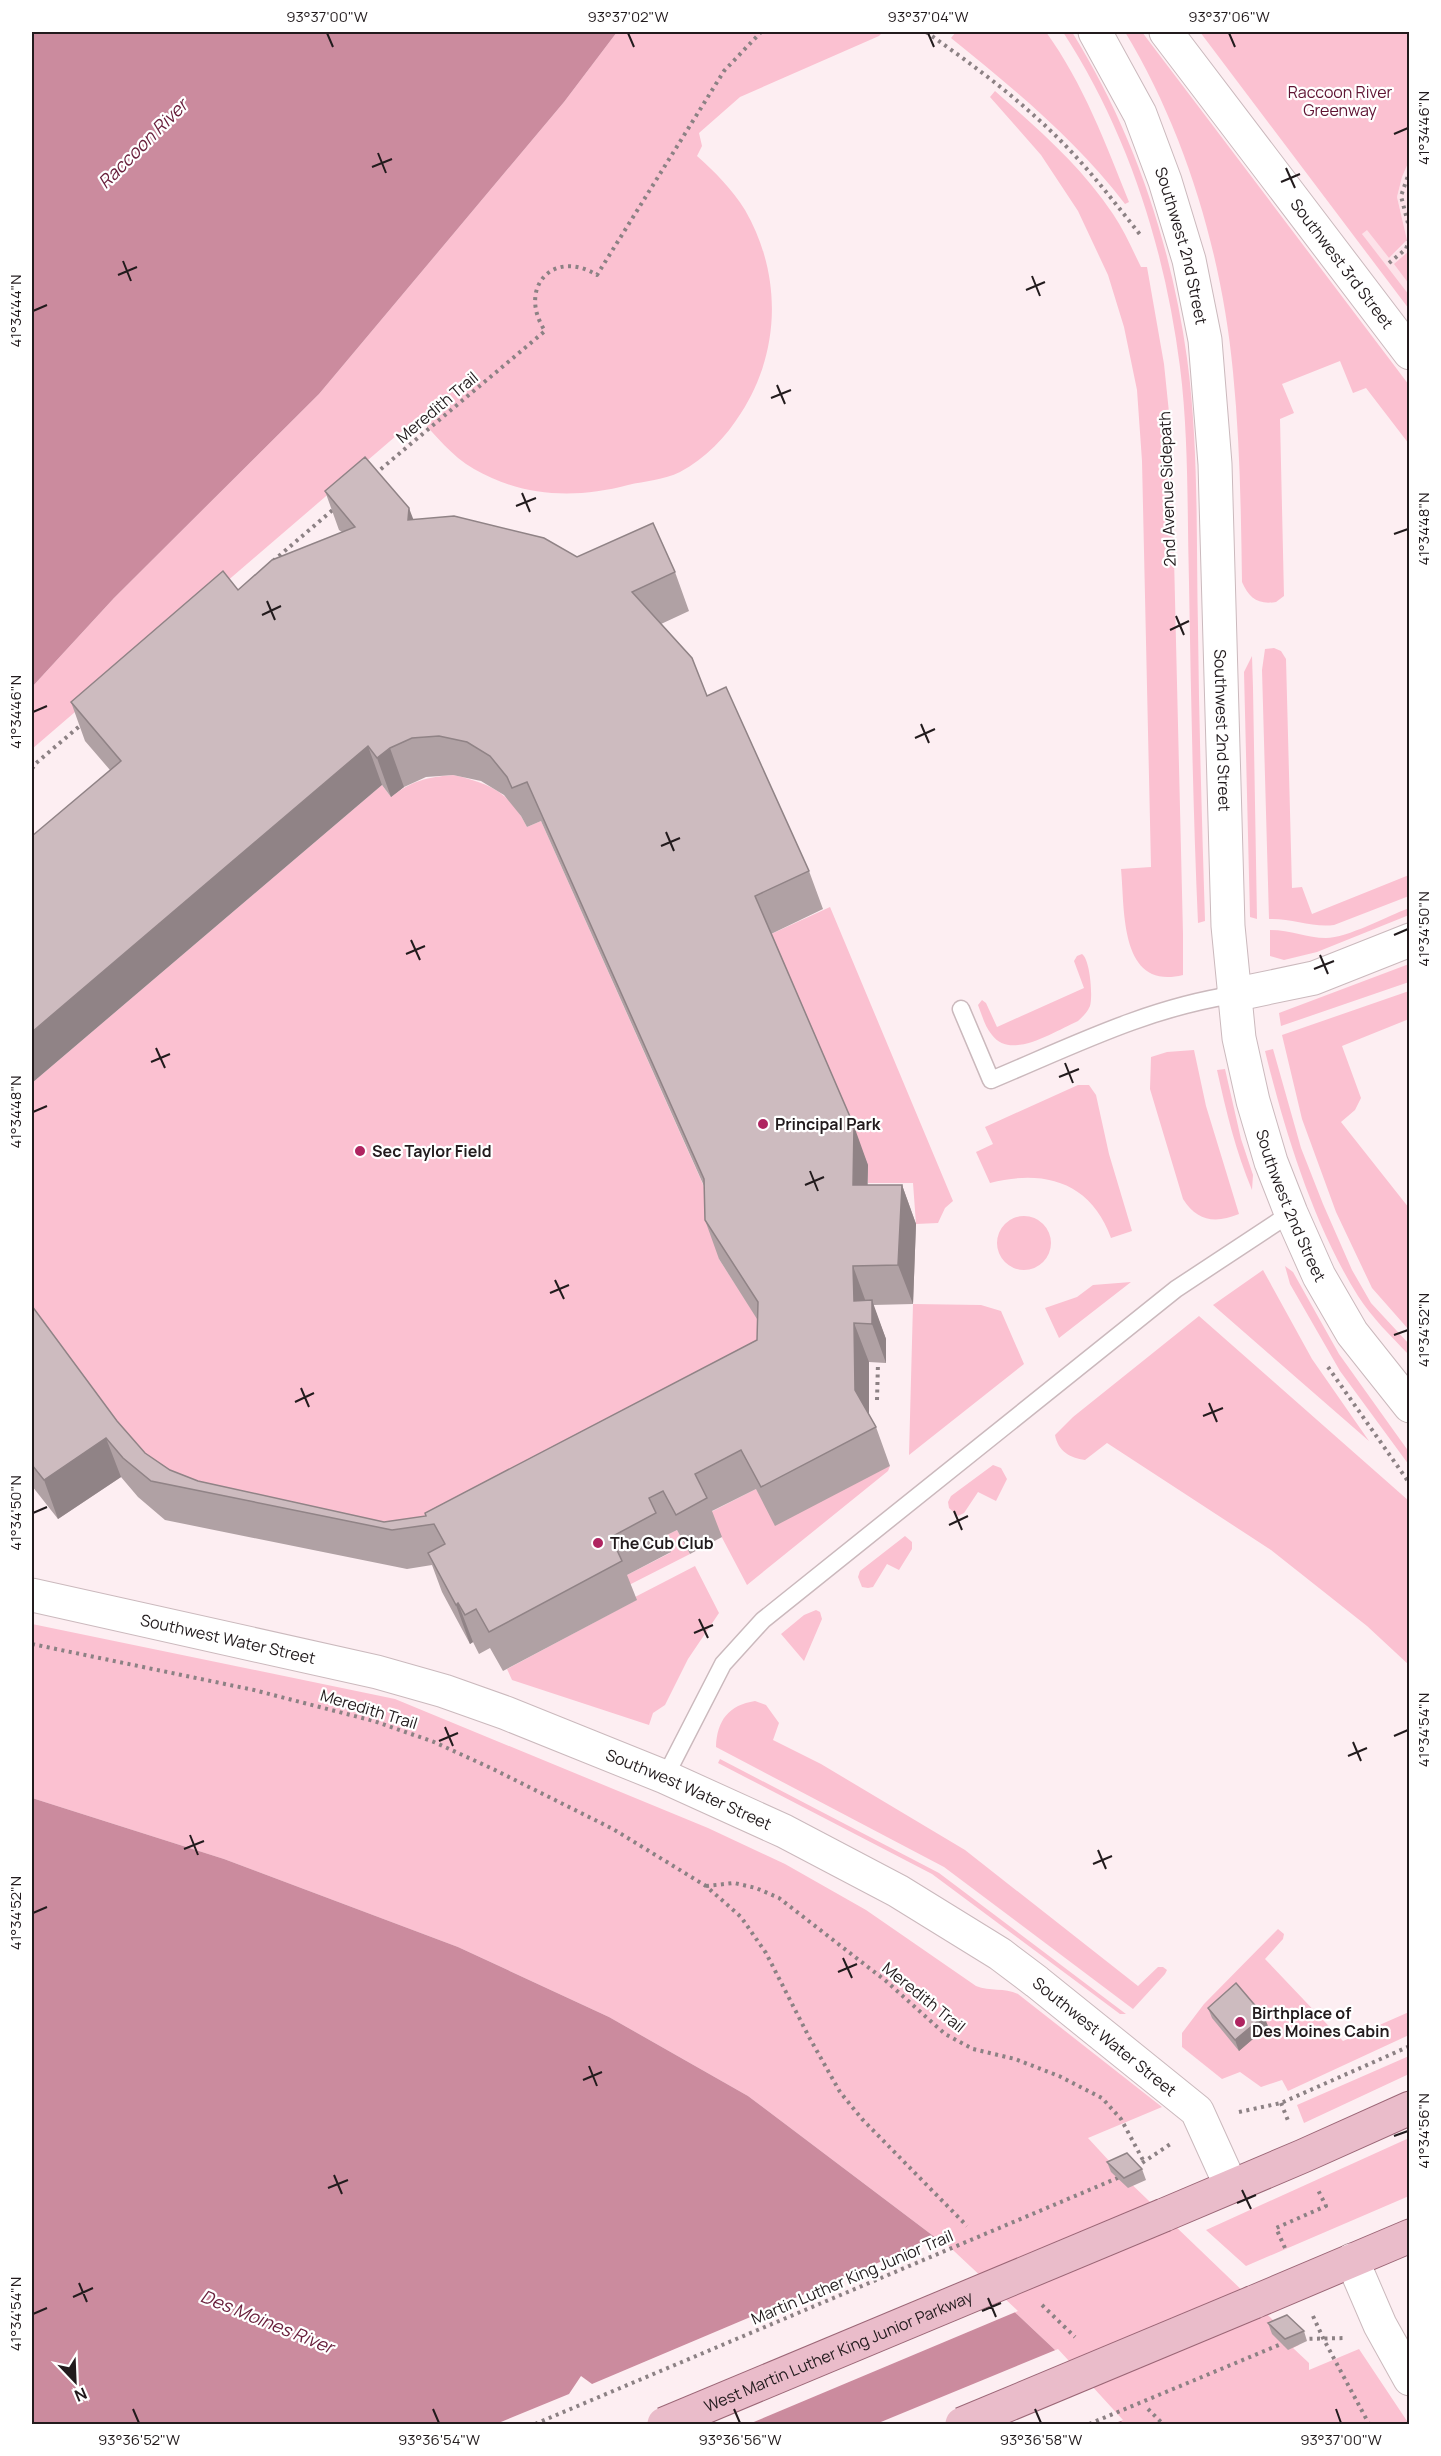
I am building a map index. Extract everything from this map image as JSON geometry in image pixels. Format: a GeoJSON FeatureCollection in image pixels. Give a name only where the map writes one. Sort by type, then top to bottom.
{"type":"FeatureCollection","features":[{"type":"Feature","properties":{"kind":"main road","name":"Southwest 2nd Street"},"geometry":{"type":"LineString","coordinates":[[1095,32],[1106,48],[1140,114],[1165,181],[1189,260],[1205,340],[1215,464],[1228,915],[1233,995],[1240,1044],[1253,1101],[1271,1162],[1291,1213],[1320,1275],[1352,1333],[1410,1406]]}},
{"type":"Feature","properties":{"kind":"main road","name":"Southwest 3rd Street"},"geometry":{"type":"LineString","coordinates":[[1166,32],[1410,353]]}},
{"type":"Feature","properties":{"kind":"main road"},"geometry":{"type":"LineString","coordinates":[[1233,995],[1314,978],[1410,940]]}},
{"type":"Feature","properties":{"kind":"main road","name":"Southwest Water Street"},"geometry":{"type":"LineString","coordinates":[[32,1596],[378,1672],[444,1691],[496,1709],[665,1777],[784,1832],[898,1891],[1000,1954],[1197,2111],[1231,2186]]}},
{"type":"Feature","properties":{"kind":"main road","name":"West Martin Luther King Junior Parkway"},"geometry":{"type":"LineString","coordinates":[[664,2424],[1164,2215],[1410,2108]]}},
{"type":"Feature","properties":{"kind":"main road"},"geometry":{"type":"LineString","coordinates":[[962,2424],[1410,2236]]}},
{"type":"Feature","properties":{"kind":"main road"},"geometry":{"type":"LineString","coordinates":[[1352,2260],[1380,2325],[1410,2379]]}},
{"type":"Feature","properties":{"kind":"lane"},"geometry":{"type":"LineString","coordinates":[[961,1009],[991,1080],[1155,1012],[1195,1001],[1233,995]]}},
{"type":"Feature","properties":{"kind":"lane"},"geometry":{"type":"LineString","coordinates":[[665,1777],[723,1664],[763,1620],[1176,1289],[1291,1213]]}},
{"type":"Feature","properties":{"kind":"path","name":"Meredith Trail"},"geometry":{"type":"LineString","coordinates":[[375,474],[545,331],[537,319],[533,304],[535,291],[541,280],[550,272],[562,267],[574,266],[597,275],[724,70],[761,32]]}},
{"type":"Feature","properties":{"kind":"path"},"geometry":{"type":"LineString","coordinates":[[926,32],[1000,87],[1057,137],[1087,168],[1148,245],[1145,234]]}},
{"type":"Feature","properties":{"kind":"path"},"geometry":{"type":"LineString","coordinates":[[1410,170],[1401,196],[1410,231]]}},
{"type":"Feature","properties":{"kind":"path"},"geometry":{"type":"LineString","coordinates":[[1389,263],[1406,249],[1410,237]]}},
{"type":"Feature","properties":{"kind":"path"},"geometry":{"type":"LineString","coordinates":[[267,566],[339,505]]}},
{"type":"Feature","properties":{"kind":"path"},"geometry":{"type":"LineString","coordinates":[[32,769],[88,718]]}},
{"type":"Feature","properties":{"kind":"path"},"geometry":{"type":"LineString","coordinates":[[877,1400],[878,1363]]}},
{"type":"Feature","properties":{"kind":"path","name":"Meredith Trail"},"geometry":{"type":"LineString","coordinates":[[32,1644],[254,1690],[374,1721],[434,1742],[613,1829],[706,1886],[741,1917],[766,1953],[840,2092],[862,2119],[967,2226]]}},
{"type":"Feature","properties":{"kind":"path","name":"Meredith Trail"},"geometry":{"type":"LineString","coordinates":[[706,1886],[734,1883],[756,1888],[779,1898],[886,1981],[945,2034],[973,2049],[1015,2059],[1059,2076],[1102,2098],[1122,2119],[1144,2162]]}},
{"type":"Feature","properties":{"kind":"path"},"geometry":{"type":"LineString","coordinates":[[1243,2110],[1281,2103],[1410,2046]]}},
{"type":"Feature","properties":{"kind":"path"},"geometry":{"type":"LineString","coordinates":[[1281,2103],[1290,2126]]}},
{"type":"Feature","properties":{"kind":"path"},"geometry":{"type":"LineString","coordinates":[[1130,2171],[1174,2142]]}},
{"type":"Feature","properties":{"kind":"path","name":"Martin Luther King Junior Trail"},"geometry":{"type":"LineString","coordinates":[[535,2424],[1123,2176]]}},
{"type":"Feature","properties":{"kind":"path"},"geometry":{"type":"LineString","coordinates":[[1285,2250],[1275,2228],[1326,2206],[1314,2181]]}},
{"type":"Feature","properties":{"kind":"path"},"geometry":{"type":"LineString","coordinates":[[1040,2302],[1079,2341]]}},
{"type":"Feature","properties":{"kind":"path"},"geometry":{"type":"LineString","coordinates":[[1316,2321],[1369,2423]]}},
{"type":"Feature","properties":{"kind":"path"},"geometry":{"type":"LineString","coordinates":[[1089,2424],[1293,2339],[1351,2338]]}},
{"type":"Feature","properties":{"kind":"path"},"geometry":{"type":"LineString","coordinates":[[1149,2409],[1163,2424]]}},
{"type":"Feature","properties":{"kind":"shaded area"},"geometry":{"type":"Polygon","coordinates":[[[1409,161],[1409,309],[1362,234],[1367,229],[1389,258],[1407,240],[1397,197],[1409,161]]]}},
{"type":"Feature","properties":{"kind":"green space"},"geometry":{"type":"Polygon","coordinates":[[[617,32],[883,32],[879,36],[740,97],[699,133],[702,146],[697,156],[723,181],[745,210],[766,260],[771,286],[770,338],[764,364],[754,389],[729,430],[707,454],[674,475],[588,492],[550,493],[511,485],[474,469],[451,452],[418,417],[32,749],[32,687],[114,598],[319,394],[564,102],[617,32]]]}},
{"type":"Feature","properties":{"kind":"green space"},"geometry":{"type":"Polygon","coordinates":[[[956,32],[1046,32],[1082,93],[1129,202],[1125,204],[1065,136],[998,76],[951,38],[956,32]]]}},
{"type":"Feature","properties":{"kind":"green space"},"geometry":{"type":"Polygon","coordinates":[[[1063,32],[1072,32],[1094,69],[1131,148],[1160,230],[1171,272],[1187,358],[1194,425],[1205,921],[1198,923],[1186,448],[1180,367],[1165,279],[1140,193],[1107,110],[1063,32]]]}},
{"type":"Feature","properties":{"kind":"green space"},"geometry":{"type":"Polygon","coordinates":[[[1125,32],[1142,32],[1409,385],[1409,444],[1366,388],[1353,393],[1340,361],[1282,384],[1294,413],[1280,419],[1284,596],[1276,602],[1270,603],[1255,599],[1242,582],[1239,451],[1233,372],[1228,328],[1210,240],[1198,196],[1166,111],[1125,32]]]}},
{"type":"Feature","properties":{"kind":"green space","name":"Raccoon River Greenway"},"geometry":{"type":"Polygon","coordinates":[[[1200,32],[1409,32],[1409,161],[1397,197],[1407,240],[1389,258],[1367,230],[1362,234],[1409,295],[1409,309],[1200,32]]]}},
{"type":"Feature","properties":{"kind":"green space"},"geometry":{"type":"Polygon","coordinates":[[[995,91],[1058,149],[1101,196],[1117,220],[1141,267],[1147,267],[1164,364],[1171,432],[1183,975],[1162,977],[1147,971],[1136,959],[1129,943],[1123,905],[1121,869],[1151,867],[1142,461],[1137,390],[1124,327],[1108,275],[1078,211],[1041,155],[990,97],[995,91]]]}},
{"type":"Feature","properties":{"kind":"green space"},"geometry":{"type":"Polygon","coordinates":[[[1409,251],[1409,284],[1394,264],[1409,251]]]}},
{"type":"Feature","properties":{"kind":"green space"},"geometry":{"type":"Polygon","coordinates":[[[1274,648],[1281,651],[1286,659],[1292,888],[1302,887],[1312,914],[1409,875],[1409,896],[1334,925],[1269,919],[1262,670],[1265,649],[1274,648]]]}},
{"type":"Feature","properties":{"kind":"green space"},"geometry":{"type":"Polygon","coordinates":[[[1252,656],[1257,919],[1250,917],[1244,672],[1252,656]]]}},
{"type":"Feature","properties":{"kind":"green space","name":"Sec Taylor Field"},"geometry":{"type":"Polygon","coordinates":[[[453,775],[488,786],[506,797],[527,827],[541,821],[718,1218],[719,1259],[772,1341],[439,1552],[185,1509],[32,1326],[32,1083],[382,785],[391,797],[420,781],[453,775]]]}},
{"type":"Feature","properties":{"kind":"green space"},"geometry":{"type":"Polygon","coordinates":[[[830,907],[953,1201],[945,1208],[938,1223],[916,1224],[913,1183],[868,1183],[868,1165],[769,935],[830,907]]]}},
{"type":"Feature","properties":{"kind":"green space"},"geometry":{"type":"Polygon","coordinates":[[[1409,908],[1409,915],[1317,952],[1284,960],[1270,956],[1270,930],[1319,938],[1335,937],[1356,931],[1409,908]]]}},
{"type":"Feature","properties":{"kind":"green space"},"geometry":{"type":"Polygon","coordinates":[[[1082,954],[1089,970],[1091,1001],[1088,1011],[1078,1021],[1046,1037],[1021,1045],[1000,1042],[992,1035],[978,1005],[982,1000],[986,1003],[997,1027],[1084,988],[1074,961],[1082,954]]]}},
{"type":"Feature","properties":{"kind":"green space"},"geometry":{"type":"Polygon","coordinates":[[[1409,964],[1409,982],[1281,1026],[1279,1013],[1409,964]]]}},
{"type":"Feature","properties":{"kind":"green space"},"geometry":{"type":"Polygon","coordinates":[[[1409,991],[1409,1019],[1342,1046],[1361,1098],[1355,1110],[1341,1122],[1409,1208],[1409,1330],[1372,1288],[1336,1212],[1302,1119],[1282,1035],[1409,991]]]}},
{"type":"Feature","properties":{"kind":"green space"},"geometry":{"type":"Polygon","coordinates":[[[1273,1049],[1301,1148],[1352,1270],[1371,1303],[1409,1344],[1409,1355],[1363,1304],[1327,1239],[1291,1145],[1265,1051],[1273,1049]]]}},
{"type":"Feature","properties":{"kind":"green space"},"geometry":{"type":"Polygon","coordinates":[[[1194,1050],[1206,1106],[1239,1214],[1222,1219],[1201,1216],[1194,1212],[1183,1199],[1150,1089],[1151,1057],[1167,1052],[1194,1050]]]}},
{"type":"Feature","properties":{"kind":"green space"},"geometry":{"type":"Polygon","coordinates":[[[1225,1069],[1241,1139],[1253,1175],[1252,1190],[1232,1131],[1217,1070],[1225,1069]]]}},
{"type":"Feature","properties":{"kind":"green space"},"geometry":{"type":"Polygon","coordinates":[[[1078,1085],[1089,1085],[1096,1095],[1109,1154],[1132,1231],[1111,1238],[1102,1219],[1078,1192],[1047,1179],[1010,1179],[990,1183],[976,1152],[993,1144],[985,1127],[1078,1085]]]}},
{"type":"Feature","properties":{"kind":"green space"},"geometry":{"type":"Polygon","coordinates":[[[1024,1216],[1034,1218],[1043,1224],[1049,1233],[1051,1243],[1049,1253],[1043,1262],[1034,1268],[1024,1270],[1014,1268],[1005,1262],[999,1253],[997,1243],[999,1233],[1005,1224],[1014,1218],[1024,1216]]]}},
{"type":"Feature","properties":{"kind":"green space"},"geometry":{"type":"Polygon","coordinates":[[[1285,1266],[1293,1272],[1339,1354],[1409,1452],[1409,1465],[1340,1371],[1290,1284],[1285,1266]]]}},
{"type":"Feature","properties":{"kind":"green space"},"geometry":{"type":"Polygon","coordinates":[[[1263,1270],[1312,1359],[1369,1441],[1213,1305],[1263,1270]]]}},
{"type":"Feature","properties":{"kind":"green space"},"geometry":{"type":"Polygon","coordinates":[[[1131,1282],[1059,1338],[1045,1308],[1077,1297],[1093,1285],[1131,1282]]]}},
{"type":"Feature","properties":{"kind":"green space"},"geometry":{"type":"Polygon","coordinates":[[[913,1304],[981,1305],[1001,1311],[1024,1364],[909,1455],[913,1304]]]}},
{"type":"Feature","properties":{"kind":"green space"},"geometry":{"type":"Polygon","coordinates":[[[1199,1316],[1409,1501],[1409,1665],[1367,1626],[1271,1550],[1107,1443],[1085,1460],[1074,1458],[1059,1445],[1055,1435],[1073,1417],[1199,1316]]]}},
{"type":"Feature","properties":{"kind":"green space"},"geometry":{"type":"Polygon","coordinates":[[[993,1465],[1001,1468],[1007,1479],[996,1501],[978,1492],[964,1513],[958,1516],[949,1508],[948,1502],[951,1496],[993,1465]]]}},
{"type":"Feature","properties":{"kind":"green space"},"geometry":{"type":"Polygon","coordinates":[[[890,1466],[888,1471],[747,1585],[709,1513],[756,1489],[890,1466]]]}},
{"type":"Feature","properties":{"kind":"green space"},"geometry":{"type":"Polygon","coordinates":[[[677,1530],[690,1554],[629,1585],[625,1576],[670,1553],[663,1537],[677,1530]]]}},
{"type":"Feature","properties":{"kind":"green space"},"geometry":{"type":"Polygon","coordinates":[[[905,1536],[912,1542],[912,1549],[899,1570],[887,1564],[873,1587],[862,1587],[858,1577],[860,1571],[905,1536]]]}},
{"type":"Feature","properties":{"kind":"green space"},"geometry":{"type":"Polygon","coordinates":[[[695,1566],[719,1613],[688,1659],[665,1705],[653,1713],[649,1725],[512,1680],[507,1669],[695,1566]]]}},
{"type":"Feature","properties":{"kind":"green space"},"geometry":{"type":"Polygon","coordinates":[[[816,1610],[820,1612],[822,1619],[804,1661],[781,1634],[804,1615],[816,1610]]]}},
{"type":"Feature","properties":{"kind":"green space"},"geometry":{"type":"Polygon","coordinates":[[[32,1624],[395,1699],[708,1828],[785,1864],[866,1910],[976,1986],[1018,1994],[1162,2107],[1088,2138],[1123,2176],[1299,2345],[1293,2348],[1309,2363],[1309,2370],[1359,2349],[1409,2424],[1124,2424],[1055,2350],[936,2238],[748,2096],[609,2017],[458,1947],[224,1859],[32,1798],[32,1624]]]}},
{"type":"Feature","properties":{"kind":"green space"},"geometry":{"type":"Polygon","coordinates":[[[755,1701],[766,1705],[779,1723],[773,1740],[821,1764],[965,1850],[1138,1986],[1158,1967],[1167,1970],[1165,1974],[1133,2009],[944,1867],[716,1747],[719,1729],[726,1715],[738,1706],[755,1701]]]}},
{"type":"Feature","properties":{"kind":"green space"},"geometry":{"type":"Polygon","coordinates":[[[720,1759],[939,1873],[1126,2014],[1120,2014],[932,1874],[718,1763],[720,1759]]]}},
{"type":"Feature","properties":{"kind":"green space"},"geometry":{"type":"Polygon","coordinates":[[[1278,1929],[1284,1934],[1283,1939],[1265,1959],[1343,2041],[1409,2012],[1409,2035],[1288,2091],[1282,2080],[1261,2087],[1240,2072],[1222,2079],[1182,2047],[1182,2033],[1204,2004],[1278,1929]]]}},
{"type":"Feature","properties":{"kind":"green space"},"geometry":{"type":"Polygon","coordinates":[[[1409,2056],[1409,2074],[1304,2123],[1297,2105],[1409,2056]]]}},
{"type":"Feature","properties":{"kind":"green space"},"geometry":{"type":"Polygon","coordinates":[[[1409,2138],[1409,2196],[1246,2266],[1206,2230],[1409,2138]]]}},
{"type":"Feature","properties":{"kind":"water","name":"Raccoon River"},"geometry":{"type":"Polygon","coordinates":[[[32,32],[617,32],[564,102],[319,394],[114,598],[32,687],[32,32]]]}},
{"type":"Feature","properties":{"kind":"water","name":"Des Moines River"},"geometry":{"type":"Polygon","coordinates":[[[32,1798],[224,1859],[458,1947],[609,2017],[748,2096],[936,2238],[1055,2350],[1124,2424],[32,2424],[32,1798]]]}},
{"type":"Feature","properties":{"kind":"pier"},"geometry":{"type":"Polygon","coordinates":[[[939,2237],[1018,2311],[749,2424],[496,2424],[569,2394],[581,2376],[592,2384],[939,2237]]]}},
{"type":"Feature","properties":{"kind":"pier"},"geometry":{"type":"Polygon","coordinates":[[[1058,2349],[1123,2420],[1113,2424],[876,2424],[1058,2349]]]}},
{"type":"Feature","properties":{"kind":"building","name":"Principal Park"},"geometry":{"type":"Polygon","coordinates":[[[365,457],[409,508],[408,520],[454,516],[544,538],[577,557],[653,523],[675,572],[632,592],[692,658],[707,696],[726,687],[809,871],[755,896],[854,1126],[853,1185],[902,1185],[898,1265],[853,1266],[854,1301],[872,1300],[872,1324],[854,1323],[855,1390],[876,1427],[761,1487],[741,1450],[695,1474],[707,1498],[676,1515],[663,1491],[649,1498],[656,1513],[611,1537],[622,1561],[489,1632],[476,1609],[465,1615],[458,1603],[456,1605],[428,1553],[445,1544],[434,1524],[392,1530],[151,1481],[123,1458],[106,1438],[44,1480],[32,1465],[32,1306],[117,1421],[145,1453],[170,1470],[198,1481],[384,1522],[426,1516],[425,1513],[757,1340],[758,1302],[705,1220],[704,1179],[527,782],[512,788],[507,777],[490,756],[467,742],[439,736],[412,738],[390,748],[377,758],[368,746],[32,1032],[32,836],[121,761],[71,702],[223,571],[238,590],[272,560],[355,527],[325,491],[365,457]]]}},
{"type":"Feature","properties":{"kind":"building","name":"Birthplace of Des Moines Cabin"},"geometry":{"type":"Polygon","coordinates":[[[1236,1983],[1264,2016],[1235,2040],[1208,2008],[1236,1983]]]}},
{"type":"Feature","properties":{"kind":"building"},"geometry":{"type":"Polygon","coordinates":[[[1127,2153],[1142,2169],[1124,2178],[1107,2162],[1127,2153]]]}},
{"type":"Feature","properties":{"kind":"building"},"geometry":{"type":"Polygon","coordinates":[[[1287,2315],[1304,2331],[1285,2339],[1268,2323],[1287,2315]]]}},
{"type":"Feature","properties":{"kind":"place","name":"Principal Park"},"geometry":{"type":"Point","coordinates":[763,1124]}},
{"type":"Feature","properties":{"kind":"place","name":"Sec Taylor Field"},"geometry":{"type":"Point","coordinates":[360,1151]}},
{"type":"Feature","properties":{"kind":"place","name":"The Cub Club"},"geometry":{"type":"Point","coordinates":[598,1543]}},
{"type":"Feature","properties":{"kind":"place","name":"Birthplace of Des Moines Cabin"},"geometry":{"type":"Point","coordinates":[1240,2022]}}]}
